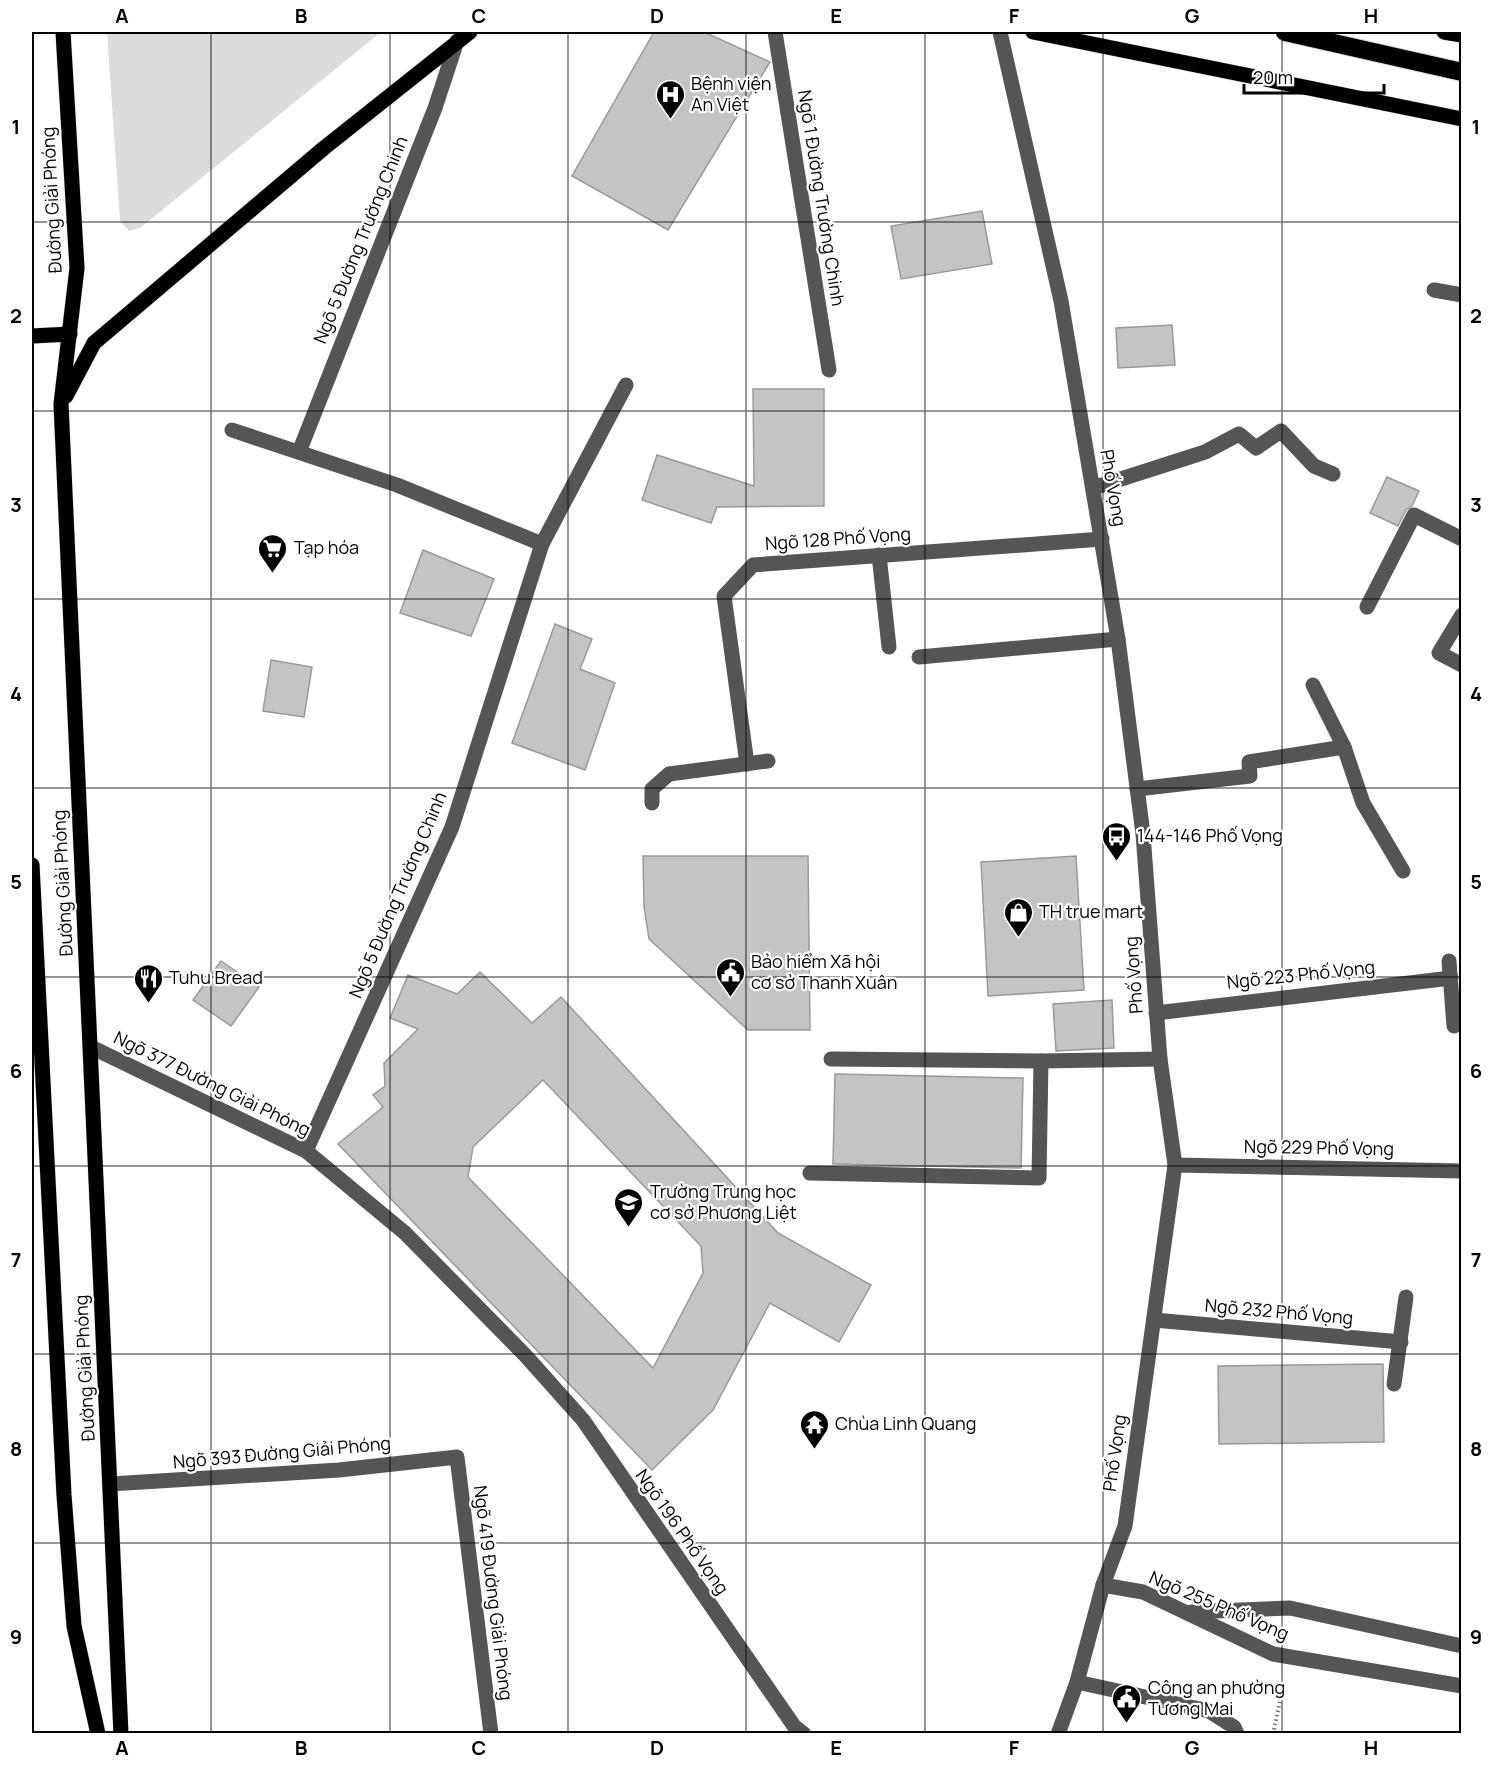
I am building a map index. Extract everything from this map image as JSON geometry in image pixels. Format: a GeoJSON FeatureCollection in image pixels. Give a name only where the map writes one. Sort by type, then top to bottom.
{"type":"FeatureCollection","features":[{"type":"Feature","properties":{"kind":"highway"},"geometry":{"type":"LineString","coordinates":[[1285,32],[1461,72]]}},
{"type":"Feature","properties":{"kind":"main road","name":"Đường Giải Phóng"},"geometry":{"type":"LineString","coordinates":[[63,32],[77,268],[62,404],[121,1734]]}},
{"type":"Feature","properties":{"kind":"main road"},"geometry":{"type":"LineString","coordinates":[[62,404],[94,343],[324,148],[470,32]]}},
{"type":"Feature","properties":{"kind":"main road"},"geometry":{"type":"LineString","coordinates":[[1033,32],[1461,119]]}},
{"type":"Feature","properties":{"kind":"main road"},"geometry":{"type":"LineString","coordinates":[[1444,32],[1461,35]]}},
{"type":"Feature","properties":{"kind":"main road"},"geometry":{"type":"LineString","coordinates":[[32,336],[70,334]]}},
{"type":"Feature","properties":{"kind":"main road"},"geometry":{"type":"LineString","coordinates":[[32,865],[64,1494],[74,1626],[98,1734]]}},
{"type":"Feature","properties":{"kind":"street","name":"Ngõ 1 Đường Trường Chinh"},"geometry":{"type":"LineString","coordinates":[[775,32],[829,370]]}},
{"type":"Feature","properties":{"kind":"street","name":"Phố Vọng"},"geometry":{"type":"LineString","coordinates":[[1000,32],[1062,301],[1118,639],[1143,834],[1160,1059],[1176,1165],[1125,1526],[1103,1585],[1077,1682],[1058,1734]]}},
{"type":"Feature","properties":{"kind":"street","name":"Ngõ 5 Đường Trường Chinh"},"geometry":{"type":"LineString","coordinates":[[299,452],[435,108],[457,41]]}},
{"type":"Feature","properties":{"kind":"street"},"geometry":{"type":"LineString","coordinates":[[1434,290],[1461,296]]}},
{"type":"Feature","properties":{"kind":"street","name":"Ngõ 5 Đường Trường Chinh"},"geometry":{"type":"LineString","coordinates":[[306,1151],[452,827],[542,544],[626,385]]}},
{"type":"Feature","properties":{"kind":"street"},"geometry":{"type":"LineString","coordinates":[[232,429],[397,485],[542,544]]}},
{"type":"Feature","properties":{"kind":"street"},"geometry":{"type":"LineString","coordinates":[[1093,488],[1204,453],[1239,434],[1256,448],[1281,431],[1314,466],[1333,474]]}},
{"type":"Feature","properties":{"kind":"street"},"geometry":{"type":"LineString","coordinates":[[1367,607],[1414,515],[1461,539]]}},
{"type":"Feature","properties":{"kind":"street","name":"Ngõ 128 Phố Vọng"},"geometry":{"type":"LineString","coordinates":[[747,764],[724,596],[753,565],[1102,539]]}},
{"type":"Feature","properties":{"kind":"street"},"geometry":{"type":"LineString","coordinates":[[879,555],[889,646]]}},
{"type":"Feature","properties":{"kind":"street"},"geometry":{"type":"LineString","coordinates":[[1461,615],[1439,653],[1461,665]]}},
{"type":"Feature","properties":{"kind":"street"},"geometry":{"type":"LineString","coordinates":[[919,657],[1118,639]]}},
{"type":"Feature","properties":{"kind":"street"},"geometry":{"type":"LineString","coordinates":[[1313,685],[1344,747],[1363,803],[1402,871]]}},
{"type":"Feature","properties":{"kind":"street"},"geometry":{"type":"LineString","coordinates":[[1137,789],[1250,776],[1249,762],[1344,747]]}},
{"type":"Feature","properties":{"kind":"street"},"geometry":{"type":"LineString","coordinates":[[652,803],[652,789],[669,774],[768,761]]}},
{"type":"Feature","properties":{"kind":"street"},"geometry":{"type":"LineString","coordinates":[[1449,961],[1454,1026]]}},
{"type":"Feature","properties":{"kind":"street","name":"Ngõ 223 Phố Vọng"},"geometry":{"type":"LineString","coordinates":[[1156,1012],[1451,978]]}},
{"type":"Feature","properties":{"kind":"street","name":"Ngõ 377 Đường Giải Phóng"},"geometry":{"type":"LineString","coordinates":[[90,1047],[306,1151],[405,1233],[525,1355]]}},
{"type":"Feature","properties":{"kind":"street"},"geometry":{"type":"LineString","coordinates":[[831,1059],[1041,1061],[1160,1059]]}},
{"type":"Feature","properties":{"kind":"street"},"geometry":{"type":"LineString","coordinates":[[810,1173],[1039,1178],[1041,1061]]}},
{"type":"Feature","properties":{"kind":"street","name":"Ngõ 229 Phố Vọng"},"geometry":{"type":"LineString","coordinates":[[1176,1165],[1461,1171]]}},
{"type":"Feature","properties":{"kind":"street"},"geometry":{"type":"LineString","coordinates":[[1394,1384],[1406,1297]]}},
{"type":"Feature","properties":{"kind":"street","name":"Ngõ 232 Phố Vọng"},"geometry":{"type":"LineString","coordinates":[[1154,1320],[1401,1342]]}},
{"type":"Feature","properties":{"kind":"street","name":"Ngõ 196 Phố Vọng"},"geometry":{"type":"LineString","coordinates":[[525,1355],[583,1420],[794,1726],[804,1734]]}},
{"type":"Feature","properties":{"kind":"street","name":"Ngõ 393 Đường Giải Phóng"},"geometry":{"type":"LineString","coordinates":[[110,1484],[339,1470],[457,1457]]}},
{"type":"Feature","properties":{"kind":"street","name":"Ngõ 419 Đường Giải Phóng"},"geometry":{"type":"LineString","coordinates":[[457,1457],[491,1734]]}},
{"type":"Feature","properties":{"kind":"street","name":"Ngõ 255 Phố Vọng"},"geometry":{"type":"LineString","coordinates":[[1103,1585],[1143,1592],[1273,1654],[1461,1686]]}},
{"type":"Feature","properties":{"kind":"street"},"geometry":{"type":"LineString","coordinates":[[1188,1612],[1290,1608],[1461,1646]]}},
{"type":"Feature","properties":{"kind":"street"},"geometry":{"type":"LineString","coordinates":[[1077,1682],[1209,1711],[1234,1726],[1238,1734]]}},
{"type":"Feature","properties":{"kind":"path"},"geometry":{"type":"LineString","coordinates":[[1273,1734],[1290,1657]]}},
{"type":"Feature","properties":{"kind":"shaded area"},"geometry":{"type":"Polygon","coordinates":[[[107,32],[381,32],[140,228],[129,231],[120,221],[107,32]]]}},
{"type":"Feature","properties":{"kind":"building","name":"Bệnh viện An Việt"},"geometry":{"type":"Polygon","coordinates":[[[654,32],[704,32],[770,62],[668,230],[572,176],[654,32]]]}},
{"type":"Feature","properties":{"kind":"building"},"geometry":{"type":"Polygon","coordinates":[[[982,211],[992,264],[901,279],[891,226],[982,211]]]}},
{"type":"Feature","properties":{"kind":"building"},"geometry":{"type":"Polygon","coordinates":[[[1172,325],[1175,365],[1118,368],[1116,328],[1172,325]]]}},
{"type":"Feature","properties":{"kind":"building"},"geometry":{"type":"Polygon","coordinates":[[[753,389],[824,389],[824,506],[717,507],[711,523],[642,500],[657,455],[754,486],[753,389]]]}},
{"type":"Feature","properties":{"kind":"building"},"geometry":{"type":"Polygon","coordinates":[[[1387,477],[1419,491],[1398,526],[1370,513],[1387,477]]]}},
{"type":"Feature","properties":{"kind":"building"},"geometry":{"type":"Polygon","coordinates":[[[423,550],[494,579],[471,636],[400,613],[423,550]]]}},
{"type":"Feature","properties":{"kind":"building"},"geometry":{"type":"Polygon","coordinates":[[[555,624],[592,639],[580,669],[615,683],[585,770],[512,743],[555,624]]]}},
{"type":"Feature","properties":{"kind":"building"},"geometry":{"type":"Polygon","coordinates":[[[271,660],[312,667],[304,717],[263,711],[271,660]]]}},
{"type":"Feature","properties":{"kind":"building"},"geometry":{"type":"Polygon","coordinates":[[[643,856],[808,856],[810,1030],[748,1030],[649,939],[644,907],[643,856]]]}},
{"type":"Feature","properties":{"kind":"building"},"geometry":{"type":"Polygon","coordinates":[[[1076,856],[1084,990],[988,996],[981,862],[1076,856]]]}},
{"type":"Feature","properties":{"kind":"building"},"geometry":{"type":"Polygon","coordinates":[[[221,961],[259,987],[231,1026],[193,1000],[221,961]]]}},
{"type":"Feature","properties":{"kind":"building"},"geometry":{"type":"Polygon","coordinates":[[[480,972],[532,1023],[561,997],[778,1233],[871,1285],[839,1342],[770,1303],[713,1410],[652,1470],[338,1144],[383,1107],[373,1095],[385,1086],[384,1063],[418,1029],[390,1018],[408,975],[457,994],[480,972]],[[543,1080],[473,1147],[468,1177],[653,1368],[703,1273],[701,1246],[543,1080]]]}},
{"type":"Feature","properties":{"kind":"building"},"geometry":{"type":"Polygon","coordinates":[[[1112,1000],[1114,1048],[1056,1051],[1053,1004],[1112,1000]]]}},
{"type":"Feature","properties":{"kind":"building"},"geometry":{"type":"Polygon","coordinates":[[[835,1074],[1023,1078],[1021,1168],[833,1164],[835,1074]]]}},
{"type":"Feature","properties":{"kind":"building"},"geometry":{"type":"Polygon","coordinates":[[[1383,1364],[1384,1442],[1219,1444],[1218,1366],[1383,1364]]]}},
{"type":"Feature","properties":{"kind":"place","name":"Bệnh viện An Việt"},"geometry":{"type":"Point","coordinates":[670,120]}},
{"type":"Feature","properties":{"kind":"place","name":"Tạp hóa"},"geometry":{"type":"Point","coordinates":[273,574]}},
{"type":"Feature","properties":{"kind":"place","name":"144-146 Phố Vọng"},"geometry":{"type":"Point","coordinates":[1116,862]}},
{"type":"Feature","properties":{"kind":"place","name":"TH true mart"},"geometry":{"type":"Point","coordinates":[1018,938]}},
{"type":"Feature","properties":{"kind":"place","name":"Bảo hiểm Xã hội cơ sở Thanh Xuân"},"geometry":{"type":"Point","coordinates":[730,998]}},
{"type":"Feature","properties":{"kind":"place","name":"Tuhu Bread"},"geometry":{"type":"Point","coordinates":[148,1004]}},
{"type":"Feature","properties":{"kind":"place","name":"Trường Trung học cơ sở Phương Liệt"},"geometry":{"type":"Point","coordinates":[629,1228]}},
{"type":"Feature","properties":{"kind":"place","name":"Chùa Linh Quang"},"geometry":{"type":"Point","coordinates":[814,1450]}},
{"type":"Feature","properties":{"kind":"place","name":"Công an phường Tương Mai"},"geometry":{"type":"Point","coordinates":[1127,1724]}}]}
